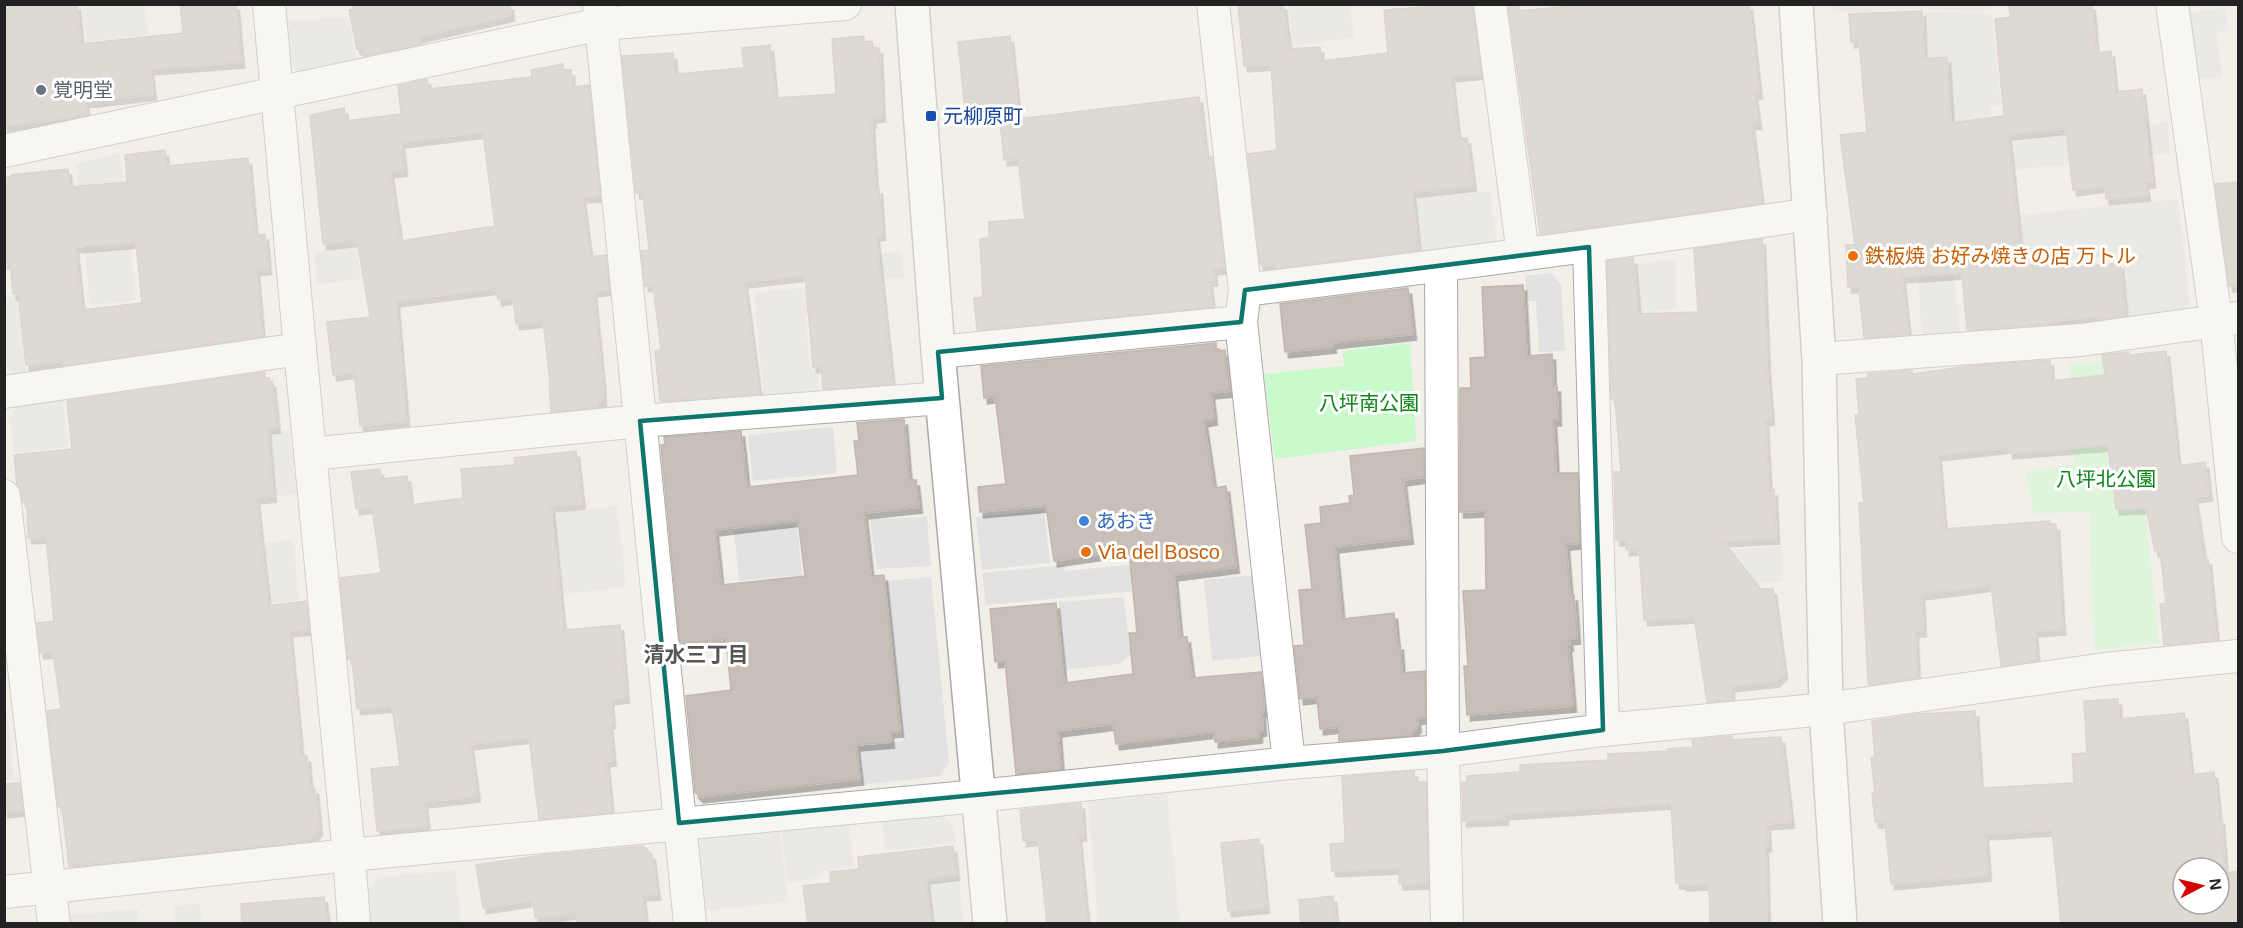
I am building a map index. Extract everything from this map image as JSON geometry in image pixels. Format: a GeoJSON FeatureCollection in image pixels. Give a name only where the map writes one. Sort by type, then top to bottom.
{"type":"FeatureCollection","features":[{"type":"Feature","properties":{"kind":"street"},"geometry":{"type":"LineString","coordinates":[[268,4],[354,924]]}},
{"type":"Feature","properties":{"kind":"street"},"geometry":{"type":"LineString","coordinates":[[4,151],[277,93],[600,14],[845,4]]}},
{"type":"Feature","properties":{"kind":"street"},"geometry":{"type":"LineString","coordinates":[[912,4],[938,352],[990,924]]}},
{"type":"Feature","properties":{"kind":"street"},"geometry":{"type":"LineString","coordinates":[[1213,4],[1245,290],[1241,322],[1289,763]]}},
{"type":"Feature","properties":{"kind":"street"},"geometry":{"type":"LineString","coordinates":[[1490,4],[1523,254]]}},
{"type":"Feature","properties":{"kind":"street"},"geometry":{"type":"LineString","coordinates":[[1796,4],[1819,358],[1826,709],[1840,924]]}},
{"type":"Feature","properties":{"kind":"street"},"geometry":{"type":"LineString","coordinates":[[2172,4],[2227,319],[2238,537]]}},
{"type":"Feature","properties":{"kind":"street"},"geometry":{"type":"LineString","coordinates":[[600,14],[690,924]]}},
{"type":"Feature","properties":{"kind":"street"},"geometry":{"type":"LineString","coordinates":[[1245,290],[1589,247],[1811,214]]}},
{"type":"Feature","properties":{"kind":"street"},"geometry":{"type":"LineString","coordinates":[[1589,247],[1603,730]]}},
{"type":"Feature","properties":{"kind":"street"},"geometry":{"type":"LineString","coordinates":[[1441,266],[1443,751],[1447,924]]}},
{"type":"Feature","properties":{"kind":"street"},"geometry":{"type":"LineString","coordinates":[[1819,358],[2081,340],[2227,319]]}},
{"type":"Feature","properties":{"kind":"street"},"geometry":{"type":"LineString","coordinates":[[938,352],[1241,322]]}},
{"type":"Feature","properties":{"kind":"street"},"geometry":{"type":"LineString","coordinates":[[4,392],[300,349]]}},
{"type":"Feature","properties":{"kind":"street"},"geometry":{"type":"LineString","coordinates":[[310,454],[640,421],[942,398]]}},
{"type":"Feature","properties":{"kind":"street"},"geometry":{"type":"LineString","coordinates":[[4,496],[54,924]]}},
{"type":"Feature","properties":{"kind":"street"},"geometry":{"type":"LineString","coordinates":[[4,892],[679,822],[978,796],[1289,763],[1443,751],[1603,730],[1826,709],[2105,669],[2238,657]]}},
{"type":"Feature","properties":{"kind":"highlighted area"},"geometry":{"type":"Polygon","coordinates":[[[1589,247],[1603,730],[1443,751],[679,823],[640,421],[942,398],[938,352],[1241,322],[1245,290],[1589,247]]]}},
{"type":"Feature","properties":{"kind":"green space","name":"八坪南公園"},"geometry":{"type":"Polygon","coordinates":[[[1410,343],[1416,441],[1275,459],[1264,374],[1344,366],[1343,351],[1410,343]]]}},
{"type":"Feature","properties":{"kind":"green space","name":"八坪北公園"},"geometry":{"type":"Polygon","coordinates":[[[2130,360],[2159,643],[2094,650],[2089,512],[2034,514],[2025,472],[2074,465],[2069,364],[2130,360]]]}},
{"type":"Feature","properties":{"kind":"shaded area"},"geometry":{"type":"Polygon","coordinates":[[[82,5],[145,5],[148,35],[87,42],[82,5]]]}},
{"type":"Feature","properties":{"kind":"shaded area"},"geometry":{"type":"Polygon","coordinates":[[[1288,5],[1350,5],[1354,38],[1293,45],[1288,5]]]}},
{"type":"Feature","properties":{"kind":"shaded area"},"geometry":{"type":"Polygon","coordinates":[[[1832,5],[1909,5],[1910,9],[1833,13],[1832,5]]]}},
{"type":"Feature","properties":{"kind":"shaded area"},"geometry":{"type":"Polygon","coordinates":[[[1911,5],[1991,5],[1992,11],[1911,9],[1911,5]]]}},
{"type":"Feature","properties":{"kind":"shaded area"},"geometry":{"type":"Polygon","coordinates":[[[2226,8],[2228,30],[2217,32],[2222,77],[2194,80],[2187,12],[2226,8]]]}},
{"type":"Feature","properties":{"kind":"shaded area"},"geometry":{"type":"Polygon","coordinates":[[[1925,12],[1992,14],[2001,105],[1990,107],[1992,122],[1916,128],[1929,64],[1925,12]]]}},
{"type":"Feature","properties":{"kind":"shaded area"},"geometry":{"type":"Polygon","coordinates":[[[348,18],[359,66],[303,77],[292,66],[288,20],[348,18]]]}},
{"type":"Feature","properties":{"kind":"shaded area"},"geometry":{"type":"Polygon","coordinates":[[[2167,122],[2170,153],[2016,170],[2013,139],[2167,122]]]}},
{"type":"Feature","properties":{"kind":"shaded area"},"geometry":{"type":"Polygon","coordinates":[[[120,153],[123,181],[98,183],[103,249],[131,248],[136,300],[90,305],[76,163],[120,153]]]}},
{"type":"Feature","properties":{"kind":"shaded area"},"geometry":{"type":"Polygon","coordinates":[[[1490,191],[1496,240],[1486,251],[1422,260],[1415,199],[1490,191]]]}},
{"type":"Feature","properties":{"kind":"shaded area"},"geometry":{"type":"Polygon","coordinates":[[[2178,199],[2190,306],[2178,320],[2129,324],[2123,255],[2025,264],[2020,215],[2178,199]]]}},
{"type":"Feature","properties":{"kind":"shaded area"},"geometry":{"type":"Polygon","coordinates":[[[356,246],[361,279],[317,285],[314,253],[356,246]]]}},
{"type":"Feature","properties":{"kind":"shaded area"},"geometry":{"type":"Polygon","coordinates":[[[1951,247],[1961,341],[1922,345],[1917,249],[1951,247]]]}},
{"type":"Feature","properties":{"kind":"shaded area"},"geometry":{"type":"Polygon","coordinates":[[[902,252],[904,278],[831,284],[829,258],[902,252]]]}},
{"type":"Feature","properties":{"kind":"shaded area"},"geometry":{"type":"Polygon","coordinates":[[[1675,259],[1677,310],[1639,312],[1637,264],[1675,259]]]}},
{"type":"Feature","properties":{"kind":"shaded area"},"geometry":{"type":"Polygon","coordinates":[[[1550,273],[1561,284],[1565,351],[1539,352],[1536,301],[1526,301],[1525,276],[1550,273]]]}},
{"type":"Feature","properties":{"kind":"shaded area"},"geometry":{"type":"Polygon","coordinates":[[[812,287],[814,314],[805,315],[811,371],[818,370],[820,396],[764,401],[754,292],[812,287]]]}},
{"type":"Feature","properties":{"kind":"shaded area"},"geometry":{"type":"Polygon","coordinates":[[[17,296],[26,375],[16,376],[5,366],[4,298],[17,296]]]}},
{"type":"Feature","properties":{"kind":"shaded area"},"geometry":{"type":"Polygon","coordinates":[[[63,398],[68,447],[14,453],[10,418],[21,402],[63,398]]]}},
{"type":"Feature","properties":{"kind":"shaded area"},"geometry":{"type":"Polygon","coordinates":[[[833,427],[837,473],[753,481],[748,435],[833,427]]]}},
{"type":"Feature","properties":{"kind":"shaded area"},"geometry":{"type":"Polygon","coordinates":[[[289,430],[296,494],[277,496],[270,432],[289,430]]]}},
{"type":"Feature","properties":{"kind":"shaded area"},"geometry":{"type":"Polygon","coordinates":[[[617,506],[626,587],[563,594],[557,543],[550,544],[547,514],[617,506]]]}},
{"type":"Feature","properties":{"kind":"shaded area"},"geometry":{"type":"Polygon","coordinates":[[[1044,510],[1050,563],[982,570],[976,517],[1044,510]]]}},
{"type":"Feature","properties":{"kind":"shaded area"},"geometry":{"type":"Polygon","coordinates":[[[927,517],[931,566],[877,569],[870,519],[927,517]]]}},
{"type":"Feature","properties":{"kind":"shaded area"},"geometry":{"type":"Polygon","coordinates":[[[797,525],[802,575],[739,581],[734,531],[797,525]]]}},
{"type":"Feature","properties":{"kind":"shaded area"},"geometry":{"type":"Polygon","coordinates":[[[293,540],[299,600],[270,604],[265,543],[293,540]]]}},
{"type":"Feature","properties":{"kind":"shaded area"},"geometry":{"type":"Polygon","coordinates":[[[1781,546],[1783,581],[1693,588],[1691,552],[1781,546]]]}},
{"type":"Feature","properties":{"kind":"shaded area"},"geometry":{"type":"Polygon","coordinates":[[[1137,564],[1167,588],[986,605],[982,573],[1064,565],[1065,571],[1137,564]]]}},
{"type":"Feature","properties":{"kind":"shaded area"},"geometry":{"type":"Polygon","coordinates":[[[1255,575],[1263,656],[1212,661],[1204,580],[1255,575]]]}},
{"type":"Feature","properties":{"kind":"shaded area"},"geometry":{"type":"Polygon","coordinates":[[[931,577],[949,762],[940,776],[862,785],[858,747],[903,741],[886,581],[931,577]]]}},
{"type":"Feature","properties":{"kind":"shaded area"},"geometry":{"type":"Polygon","coordinates":[[[1124,597],[1130,656],[1119,664],[1065,670],[1059,602],[1124,597]]]}},
{"type":"Feature","properties":{"kind":"shaded area"},"geometry":{"type":"Polygon","coordinates":[[[7,710],[14,780],[5,781],[4,711],[7,710]]]}},
{"type":"Feature","properties":{"kind":"shaded area"},"geometry":{"type":"Polygon","coordinates":[[[1167,794],[1180,923],[1098,923],[1088,802],[1167,794]]]}},
{"type":"Feature","properties":{"kind":"shaded area"},"geometry":{"type":"Polygon","coordinates":[[[943,815],[953,825],[956,843],[885,851],[882,820],[943,815]]]}},
{"type":"Feature","properties":{"kind":"shaded area"},"geometry":{"type":"Polygon","coordinates":[[[849,824],[854,867],[820,871],[820,878],[787,883],[782,830],[849,824]]]}},
{"type":"Feature","properties":{"kind":"shaded area"},"geometry":{"type":"Polygon","coordinates":[[[779,828],[788,902],[702,911],[694,850],[706,836],[779,828]]]}},
{"type":"Feature","properties":{"kind":"shaded area"},"geometry":{"type":"Polygon","coordinates":[[[456,870],[461,923],[370,923],[367,890],[379,877],[456,870]]]}},
{"type":"Feature","properties":{"kind":"shaded area"},"geometry":{"type":"Polygon","coordinates":[[[959,878],[964,923],[933,923],[931,906],[890,911],[888,886],[959,878]]]}},
{"type":"Feature","properties":{"kind":"shaded area"},"geometry":{"type":"Polygon","coordinates":[[[200,903],[202,923],[176,923],[174,906],[200,903]]]}},
{"type":"Feature","properties":{"kind":"shaded area"},"geometry":{"type":"Polygon","coordinates":[[[138,909],[139,923],[65,924],[73,915],[138,909]]]}},
{"type":"Feature","properties":{"kind":"building"},"geometry":{"type":"Polygon","coordinates":[[[4,4],[77,4],[81,44],[183,33],[180,4],[236,4],[241,62],[150,69],[153,94],[85,102],[87,115],[4,126],[4,4]]]}},
{"type":"Feature","properties":{"kind":"building"},"geometry":{"type":"Polygon","coordinates":[[[352,4],[510,4],[511,15],[418,37],[420,44],[364,56],[363,48],[357,49],[349,10],[353,9],[352,4]]]}},
{"type":"Feature","properties":{"kind":"building"},"geometry":{"type":"Polygon","coordinates":[[[1238,4],[1283,4],[1289,49],[1320,47],[1321,61],[1388,53],[1384,10],[1424,7],[1423,4],[1472,4],[1481,73],[1451,76],[1458,139],[1467,138],[1473,185],[1412,192],[1418,250],[1277,268],[1276,264],[1260,265],[1248,154],[1277,150],[1271,64],[1244,66],[1238,4]]]}},
{"type":"Feature","properties":{"kind":"building"},"geometry":{"type":"Polygon","coordinates":[[[1508,4],[1519,4],[1519,11],[1592,4],[1749,4],[1759,93],[1754,93],[1758,123],[1751,124],[1761,203],[1540,234],[1508,4]]]}},
{"type":"Feature","properties":{"kind":"building"},"geometry":{"type":"Polygon","coordinates":[[[2008,4],[2092,4],[2096,53],[2111,51],[2115,92],[2142,89],[2152,182],[2145,182],[2147,195],[2106,199],[2105,186],[2073,190],[2066,128],[2008,134],[2022,266],[2064,261],[2065,268],[2120,263],[2125,316],[2098,319],[2098,316],[2047,322],[2047,324],[1967,330],[1962,273],[1902,277],[1908,334],[1864,338],[1859,287],[1848,287],[1846,245],[1855,245],[1840,135],[1867,132],[1859,41],[1851,42],[1849,14],[1922,11],[1924,59],[1947,57],[1951,123],[2004,116],[1995,19],[2011,17],[2008,4]]]}},
{"type":"Feature","properties":{"kind":"building"},"geometry":{"type":"Polygon","coordinates":[[[864,36],[864,42],[872,41],[873,48],[879,48],[882,116],[872,117],[873,122],[871,122],[875,188],[879,188],[882,234],[876,235],[892,384],[823,389],[821,366],[813,367],[805,275],[744,282],[759,394],[660,401],[655,351],[661,350],[653,285],[645,286],[641,251],[649,250],[643,193],[636,193],[622,56],[673,53],[675,74],[744,68],[742,48],[770,45],[775,98],[836,94],[832,39],[864,36]]]}},
{"type":"Feature","properties":{"kind":"building"},"geometry":{"type":"Polygon","coordinates":[[[1010,36],[1018,113],[966,119],[958,42],[1010,36]]]}},
{"type":"Feature","properties":{"kind":"building"},"geometry":{"type":"Polygon","coordinates":[[[563,64],[563,70],[571,70],[572,87],[589,85],[600,196],[582,197],[590,257],[606,255],[609,289],[593,291],[603,401],[597,402],[597,407],[551,412],[543,321],[516,324],[513,298],[498,300],[496,288],[396,301],[406,420],[360,426],[354,372],[333,375],[327,322],[370,317],[357,240],[323,244],[310,115],[344,108],[346,121],[401,114],[398,86],[427,79],[429,89],[532,77],[531,70],[563,64]],[[483,132],[401,142],[404,170],[390,172],[400,241],[495,226],[483,132]]]}},
{"type":"Feature","properties":{"kind":"building"},"geometry":{"type":"Polygon","coordinates":[[[1199,97],[1205,151],[1208,151],[1209,158],[1212,158],[1224,268],[1213,269],[1214,280],[1209,280],[1212,307],[977,330],[974,298],[983,297],[980,239],[989,238],[989,222],[1025,219],[1018,159],[1004,160],[1000,121],[1199,97]]]}},
{"type":"Feature","properties":{"kind":"building"},"geometry":{"type":"Polygon","coordinates":[[[165,150],[166,166],[248,158],[255,235],[265,234],[268,268],[256,270],[262,336],[63,365],[62,361],[26,365],[18,293],[13,294],[10,262],[4,263],[4,178],[12,177],[11,175],[68,169],[70,187],[127,182],[125,155],[165,150]],[[136,242],[75,247],[82,310],[142,303],[136,242]]]}},
{"type":"Feature","properties":{"kind":"building"},"geometry":{"type":"Polygon","coordinates":[[[2238,182],[2238,286],[2229,286],[2215,184],[2238,182]]]}},
{"type":"Feature","properties":{"kind":"building"},"geometry":{"type":"Polygon","coordinates":[[[1762,239],[1771,419],[1765,420],[1769,491],[1774,490],[1776,538],[1723,541],[1761,589],[1773,589],[1784,673],[1776,681],[1731,686],[1731,700],[1707,702],[1694,617],[1644,620],[1639,549],[1626,550],[1626,540],[1616,540],[1614,472],[1621,472],[1615,399],[1611,399],[1607,261],[1633,258],[1638,314],[1698,312],[1694,249],[1762,239]]]}},
{"type":"Feature","properties":{"kind":"building"},"geometry":{"type":"Polygon","coordinates":[[[1523,285],[1527,356],[1552,354],[1553,386],[1557,386],[1558,420],[1553,420],[1556,473],[1578,473],[1580,543],[1566,544],[1570,596],[1574,595],[1577,638],[1569,639],[1570,645],[1568,645],[1573,706],[1467,715],[1464,666],[1468,666],[1463,591],[1486,590],[1485,511],[1460,512],[1460,388],[1471,388],[1470,358],[1485,357],[1482,287],[1523,285]]]}},
{"type":"Feature","properties":{"kind":"building"},"geometry":{"type":"Polygon","coordinates":[[[1408,288],[1413,334],[1332,343],[1333,347],[1285,352],[1280,304],[1408,288]]]}},
{"type":"Feature","properties":{"kind":"building"},"geometry":{"type":"Polygon","coordinates":[[[1216,343],[1216,351],[1225,350],[1230,391],[1211,393],[1214,419],[1204,421],[1214,488],[1226,486],[1236,567],[1174,575],[1180,637],[1187,637],[1192,678],[1261,672],[1264,704],[1263,730],[1259,731],[1259,737],[1215,742],[1214,732],[1116,744],[1113,724],[1058,731],[1061,769],[1016,774],[1005,661],[995,662],[990,609],[1056,603],[1064,683],[1133,674],[1129,633],[1137,633],[1129,550],[1054,561],[1046,506],[980,512],[978,487],[1006,484],[995,396],[984,398],[981,366],[1216,343]]]}},
{"type":"Feature","properties":{"kind":"building"},"geometry":{"type":"Polygon","coordinates":[[[2166,351],[2178,466],[2205,462],[2209,495],[2194,497],[2204,559],[2208,559],[2216,640],[2164,645],[2160,604],[2166,603],[2160,550],[2155,551],[2146,508],[2116,509],[2108,445],[2009,453],[2009,447],[1938,455],[1944,529],[2049,521],[2049,524],[2056,524],[2062,629],[2034,631],[2037,661],[2001,666],[1991,585],[1921,594],[1923,631],[1915,631],[1917,678],[1869,685],[1859,503],[1864,503],[1855,415],[1859,415],[1856,379],[1868,378],[1868,374],[1912,370],[1912,374],[1970,366],[2050,360],[2051,381],[2105,375],[2102,355],[2166,351]]]}},
{"type":"Feature","properties":{"kind":"building"},"geometry":{"type":"Polygon","coordinates":[[[265,372],[265,378],[270,378],[270,382],[272,381],[277,427],[267,428],[273,496],[256,498],[268,606],[306,601],[309,629],[289,631],[301,756],[307,756],[310,788],[315,788],[319,829],[310,840],[69,866],[62,807],[58,807],[47,711],[61,709],[53,652],[40,653],[37,623],[54,621],[46,537],[28,538],[27,501],[23,502],[17,484],[14,455],[72,449],[67,401],[265,372]]]}},
{"type":"Feature","properties":{"kind":"building"},"geometry":{"type":"Polygon","coordinates":[[[904,419],[909,480],[916,480],[919,507],[864,513],[871,576],[884,575],[900,731],[890,732],[891,742],[856,745],[860,779],[700,797],[695,792],[686,696],[731,690],[726,639],[680,644],[661,445],[665,444],[664,437],[741,431],[747,487],[858,475],[854,441],[859,441],[857,423],[904,419]],[[798,520],[715,530],[721,585],[805,576],[798,520]]]}},
{"type":"Feature","properties":{"kind":"building"},"geometry":{"type":"Polygon","coordinates":[[[1424,448],[1424,477],[1403,480],[1410,538],[1335,547],[1342,619],[1394,613],[1397,644],[1400,644],[1402,673],[1425,671],[1425,717],[1417,719],[1418,726],[1410,736],[1339,741],[1339,727],[1320,729],[1317,697],[1300,699],[1294,646],[1304,645],[1299,590],[1312,589],[1305,525],[1321,523],[1320,507],[1350,503],[1349,496],[1354,495],[1350,456],[1424,448]]]}},
{"type":"Feature","properties":{"kind":"building"},"geometry":{"type":"Polygon","coordinates":[[[576,451],[582,503],[551,506],[564,630],[620,625],[626,697],[610,699],[612,723],[609,723],[613,760],[606,761],[611,812],[539,819],[529,737],[470,744],[477,796],[424,802],[427,826],[377,831],[371,769],[400,766],[392,706],[357,709],[352,659],[348,659],[340,578],[381,573],[372,507],[356,509],[351,472],[380,469],[381,479],[407,476],[411,505],[463,498],[461,469],[515,465],[514,458],[576,451]]]}},
{"type":"Feature","properties":{"kind":"building"},"geometry":{"type":"Polygon","coordinates":[[[2118,699],[2119,719],[2184,713],[2191,775],[2214,772],[2224,856],[2171,856],[2171,916],[2231,916],[2231,872],[2238,871],[2238,922],[2061,924],[2052,830],[1985,834],[1988,875],[1891,884],[1885,822],[1875,822],[1872,793],[1875,793],[1871,758],[1875,757],[1872,721],[1919,714],[1975,711],[1980,785],[1983,785],[1983,788],[2074,783],[2072,754],[2087,753],[2084,701],[2118,699]]]}},
{"type":"Feature","properties":{"kind":"building"},"geometry":{"type":"Polygon","coordinates":[[[1732,736],[1732,740],[1781,737],[1791,822],[1767,824],[1768,846],[1765,846],[1767,924],[1710,924],[1709,884],[1676,883],[1671,803],[1505,814],[1505,819],[1463,821],[1462,782],[1467,783],[1467,776],[1520,772],[1520,765],[1608,760],[1608,754],[1668,751],[1668,749],[1693,747],[1692,740],[1732,736]]]}},
{"type":"Feature","properties":{"kind":"building"},"geometry":{"type":"Polygon","coordinates":[[[1414,771],[1415,782],[1426,782],[1428,883],[1399,884],[1399,868],[1332,871],[1330,844],[1344,843],[1345,836],[1342,777],[1414,771]]]}},
{"type":"Feature","properties":{"kind":"building"},"geometry":{"type":"Polygon","coordinates":[[[19,783],[23,810],[4,812],[4,784],[19,783]]]}},
{"type":"Feature","properties":{"kind":"building"},"geometry":{"type":"Polygon","coordinates":[[[1081,803],[1083,835],[1078,835],[1087,924],[1047,924],[1038,839],[1023,841],[1020,810],[1081,803]]]}},
{"type":"Feature","properties":{"kind":"building"},"geometry":{"type":"Polygon","coordinates":[[[1259,839],[1266,907],[1228,911],[1221,843],[1259,839]]]}},
{"type":"Feature","properties":{"kind":"building"},"geometry":{"type":"Polygon","coordinates":[[[643,846],[652,854],[657,894],[642,895],[646,924],[577,924],[575,913],[535,918],[533,900],[483,908],[476,865],[543,855],[643,846]]]}},
{"type":"Feature","properties":{"kind":"building"},"geometry":{"type":"Polygon","coordinates":[[[953,846],[956,874],[926,878],[931,924],[808,924],[803,886],[831,883],[830,872],[859,869],[858,857],[953,846]]]}},
{"type":"Feature","properties":{"kind":"building"},"geometry":{"type":"Polygon","coordinates":[[[1333,896],[1336,924],[1301,924],[1299,900],[1333,896]]]}},
{"type":"Feature","properties":{"kind":"building"},"geometry":{"type":"Polygon","coordinates":[[[324,897],[327,924],[242,924],[241,904],[324,897]]]}},
{"type":"Feature","properties":{"kind":"place","name":"覚明堂"},"geometry":{"type":"Point","coordinates":[41,90]}},
{"type":"Feature","properties":{"kind":"place","name":"元柳原町"},"geometry":{"type":"Point","coordinates":[931,116]}},
{"type":"Feature","properties":{"kind":"place","name":"鉄板焼 お好み焼きの店 万トル"},"geometry":{"type":"Point","coordinates":[1853,256]}},
{"type":"Feature","properties":{"kind":"place","name":"あおき"},"geometry":{"type":"Point","coordinates":[1084,521]}},
{"type":"Feature","properties":{"kind":"place","name":"Via del Bosco"},"geometry":{"type":"Point","coordinates":[1086,552]}},
{"type":"Feature","properties":{"kind":"district","name":"清水三丁目"},"geometry":{"type":"Point","coordinates":[696,655]}}]}
